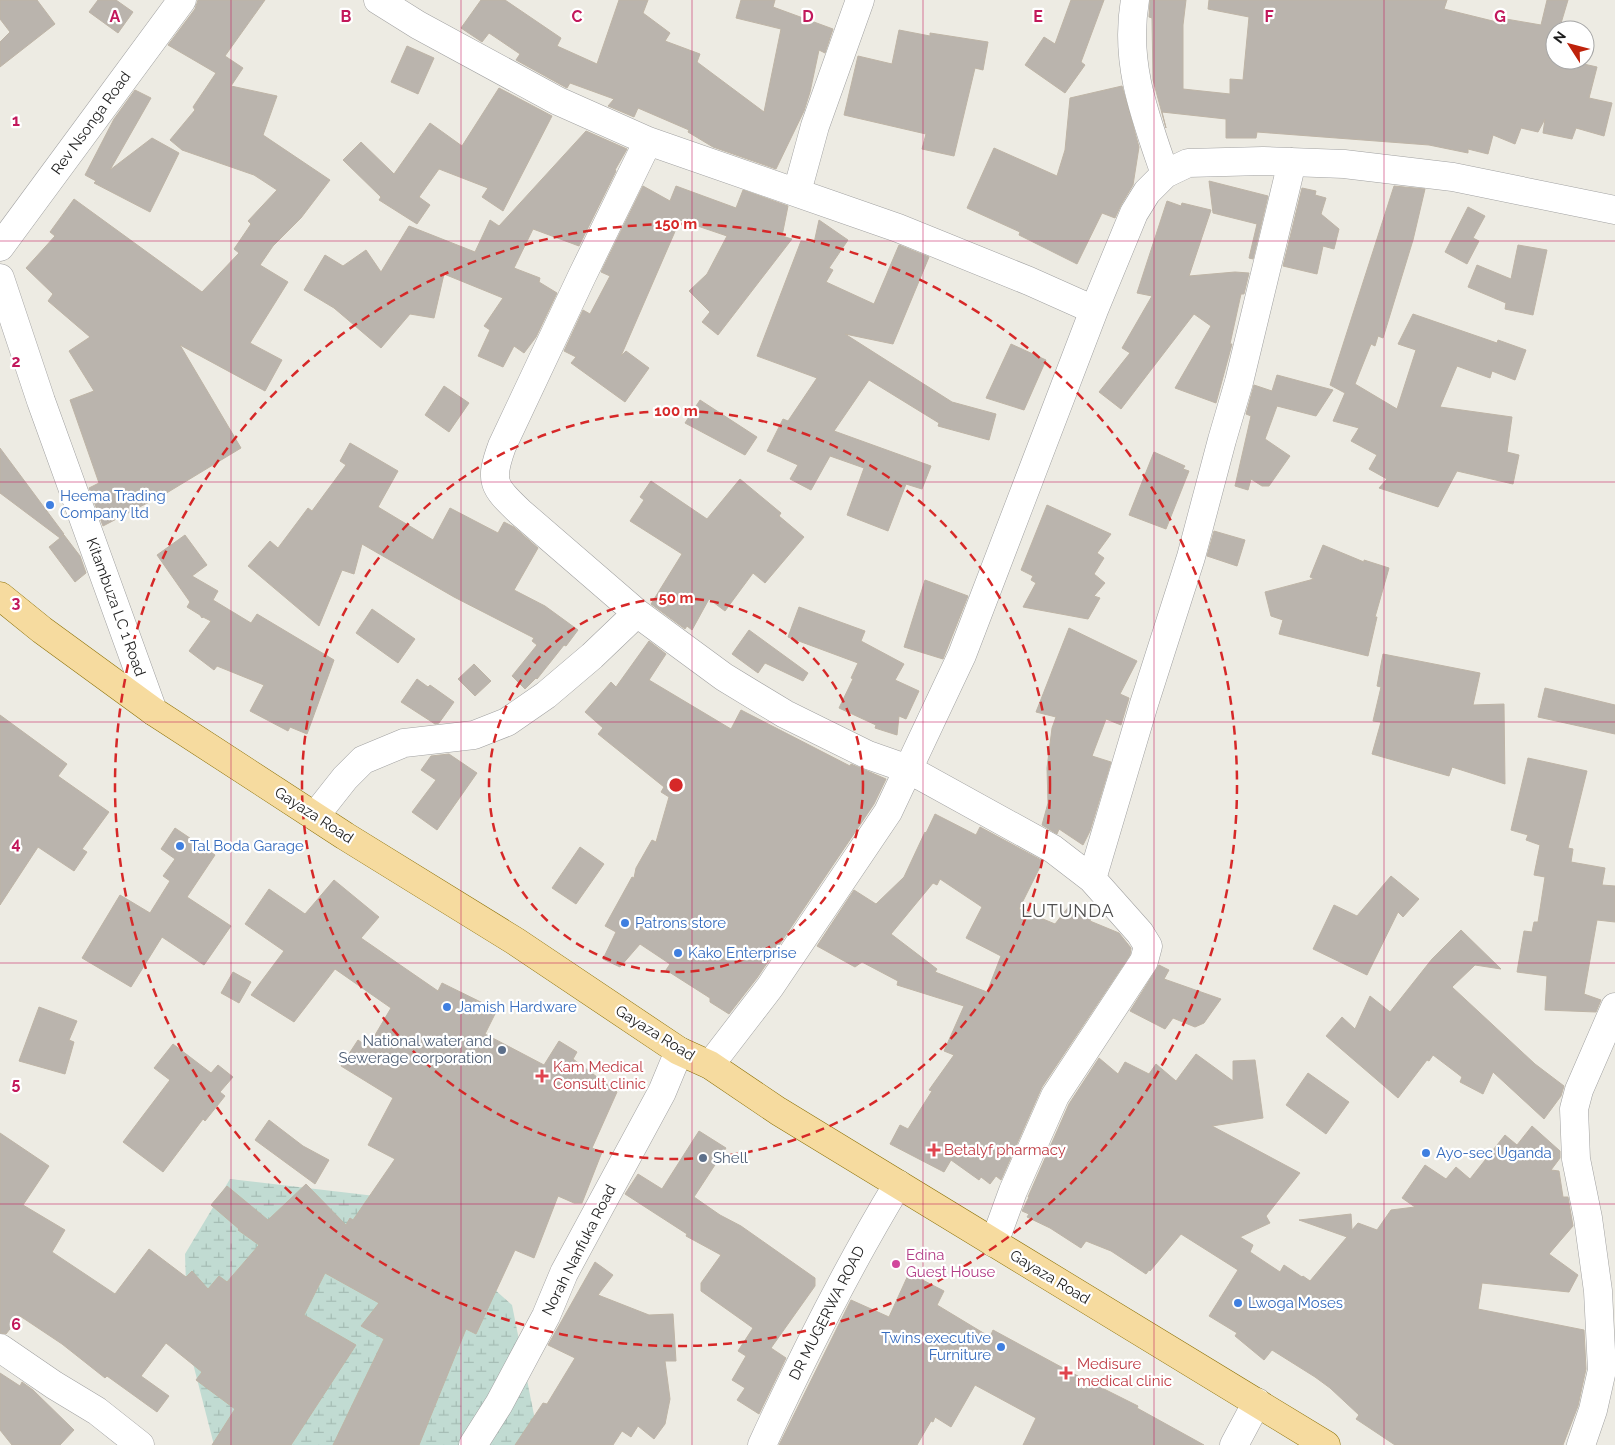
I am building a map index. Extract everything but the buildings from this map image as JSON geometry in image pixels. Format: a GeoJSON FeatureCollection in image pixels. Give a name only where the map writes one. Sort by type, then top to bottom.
{"type":"FeatureCollection","features":[{"type":"Feature","properties":{"kind":"main road","name":"Gayaza Road"},"geometry":{"type":"LineString","coordinates":[[0,596],[42,630],[153,710],[315,816],[515,941],[679,1051],[710,1065],[778,1111],[1326,1445]]}},
{"type":"Feature","properties":{"kind":"street","name":"Rev Nsonga Road"},"geometry":{"type":"LineString","coordinates":[[0,247],[182,0]]}},
{"type":"Feature","properties":{"kind":"street"},"geometry":{"type":"LineString","coordinates":[[378,0],[418,25],[550,96],[648,141],[898,228],[1029,281],[1094,310]]}},
{"type":"Feature","properties":{"kind":"street"},"geometry":{"type":"LineString","coordinates":[[797,192],[815,126],[860,0]]}},
{"type":"Feature","properties":{"kind":"street"},"geometry":{"type":"LineString","coordinates":[[1135,0],[1132,49],[1135,78],[1143,110],[1165,174]]}},
{"type":"Feature","properties":{"kind":"street"},"geometry":{"type":"LineString","coordinates":[[648,141],[502,446],[494,467],[495,482],[503,496],[637,614],[724,677],[785,714],[868,755],[908,768],[1053,849],[1092,880],[1140,933],[1148,946],[1144,961],[1055,1096],[1013,1190],[994,1243]]}},
{"type":"Feature","properties":{"kind":"street"},"geometry":{"type":"LineString","coordinates":[[710,1065],[770,987],[888,812],[962,655],[1094,310],[1134,213],[1147,192],[1165,174],[1188,163],[1263,161],[1344,164],[1453,177],[1615,210]]}},
{"type":"Feature","properties":{"kind":"street"},"geometry":{"type":"LineString","coordinates":[[1092,880],[1144,704],[1191,557],[1244,364],[1292,162]]}},
{"type":"Feature","properties":{"kind":"street","name":"Kitambuza LC 1 Road"},"geometry":{"type":"LineString","coordinates":[[0,278],[41,401],[153,710]]}},
{"type":"Feature","properties":{"kind":"street"},"geometry":{"type":"LineString","coordinates":[[315,816],[344,778],[364,760],[404,743],[474,735],[507,722],[553,690],[637,614]]}},
{"type":"Feature","properties":{"kind":"street"},"geometry":{"type":"LineString","coordinates":[[1581,1445],[1594,1410],[1602,1370],[1598,1291],[1588,1218],[1576,1159],[1574,1109],[1579,1090],[1615,1007]]}},
{"type":"Feature","properties":{"kind":"street","name":"Norah Nanfuka Road"},"geometry":{"type":"LineString","coordinates":[[473,1445],[499,1404],[546,1316],[564,1273],[662,1092],[679,1051]]}},
{"type":"Feature","properties":{"kind":"street","name":"DR MUGERWA ROAD"},"geometry":{"type":"LineString","coordinates":[[762,1445],[833,1298],[863,1241],[898,1184]]}},
{"type":"Feature","properties":{"kind":"street"},"geometry":{"type":"LineString","coordinates":[[0,1348],[54,1385],[98,1411],[140,1445]]}},
{"type":"Feature","properties":{"kind":"street"},"geometry":{"type":"LineString","coordinates":[[1234,1445],[1257,1402]]}},
{"type":"Feature","properties":{"kind":"green space"},"geometry":{"type":"Polygon","coordinates":[[[230,1179],[392,1198],[512,1305],[540,1445],[214,1445],[188,1344],[185,1254],[230,1179]]]}},
{"type":"Feature","properties":{"kind":"place","name":"Heema Trading Company ltd"},"geometry":{"type":"Point","coordinates":[50,505]}},
{"type":"Feature","properties":{"kind":"place","name":"Tal Boda Garage"},"geometry":{"type":"Point","coordinates":[180,846]}},
{"type":"Feature","properties":{"kind":"place","name":"Patrons store"},"geometry":{"type":"Point","coordinates":[625,923]}},
{"type":"Feature","properties":{"kind":"place","name":"Kako Enterprise"},"geometry":{"type":"Point","coordinates":[678,953]}},
{"type":"Feature","properties":{"kind":"place","name":"Jamish Hardware"},"geometry":{"type":"Point","coordinates":[447,1007]}},
{"type":"Feature","properties":{"kind":"place","name":"National water and Sewerage corporation"},"geometry":{"type":"Point","coordinates":[502,1050]}},
{"type":"Feature","properties":{"kind":"place","name":"Kam Medical Consult clinic"},"geometry":{"type":"Point","coordinates":[542,1076]}},
{"type":"Feature","properties":{"kind":"place","name":"Betalyf pharmacy"},"geometry":{"type":"Point","coordinates":[934,1150]}},
{"type":"Feature","properties":{"kind":"place","name":"Ayo-sec Uganda"},"geometry":{"type":"Point","coordinates":[1426,1153]}},
{"type":"Feature","properties":{"kind":"place","name":"Shell"},"geometry":{"type":"Point","coordinates":[703,1158]}},
{"type":"Feature","properties":{"kind":"place","name":"Edina Guest House"},"geometry":{"type":"Point","coordinates":[896,1264]}},
{"type":"Feature","properties":{"kind":"place","name":"Lwoga Moses"},"geometry":{"type":"Point","coordinates":[1238,1303]}},
{"type":"Feature","properties":{"kind":"place","name":"Twins executive Furniture"},"geometry":{"type":"Point","coordinates":[1001,1347]}},
{"type":"Feature","properties":{"kind":"place","name":"Medisure medical clinic"},"geometry":{"type":"Point","coordinates":[1066,1373]}},
{"type":"Feature","properties":{"kind":"district","name":"LUTUNDA"},"geometry":{"type":"Point","coordinates":[1068,911]}}]}
